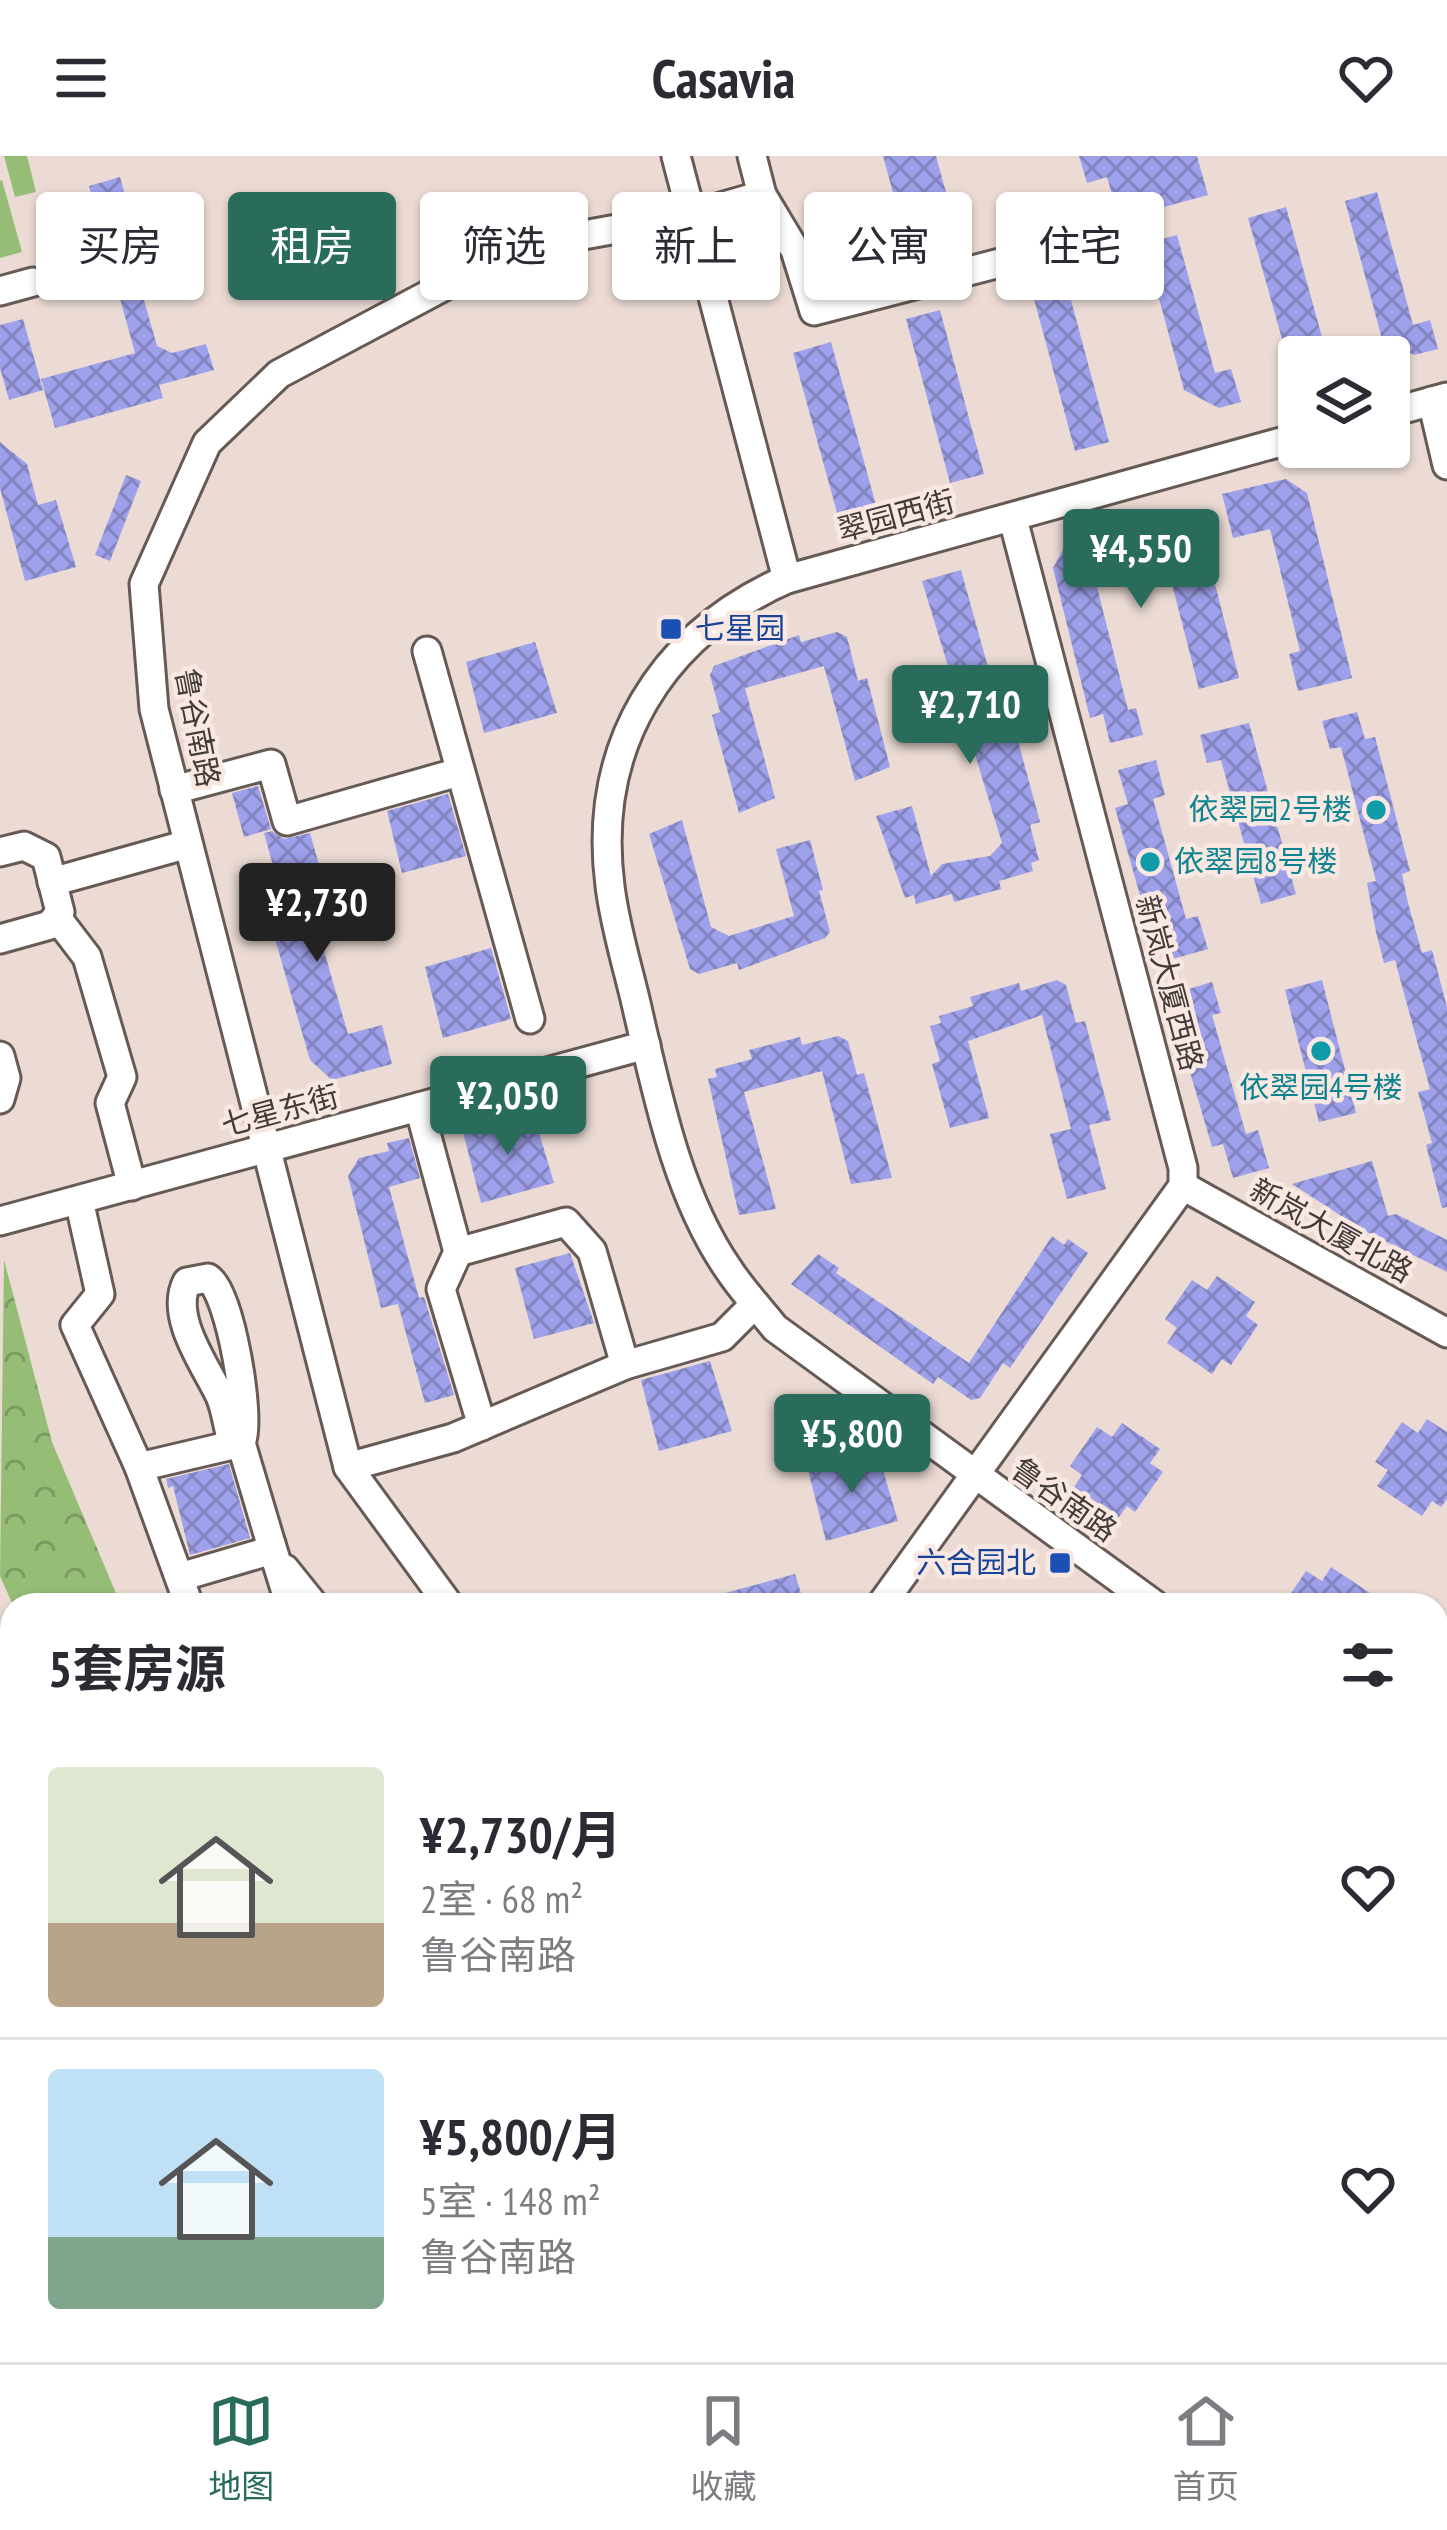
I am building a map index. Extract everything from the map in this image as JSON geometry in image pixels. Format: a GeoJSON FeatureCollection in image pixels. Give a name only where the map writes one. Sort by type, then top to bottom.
{"type":"FeatureCollection","features":[{"type":"Feature","properties":{"kind":"street"},"geometry":{"type":"LineString","coordinates":[[676,156],[686,192]]}},
{"type":"Feature","properties":{"kind":"street"},"geometry":{"type":"LineString","coordinates":[[752,156],[760,192]]}},
{"type":"Feature","properties":{"kind":"street"},"geometry":{"type":"LineString","coordinates":[[780,226],[795,250],[814,311],[996,265]]}},
{"type":"Feature","properties":{"kind":"street","name":"鲁谷南路"},"geometry":{"type":"LineString","coordinates":[[440,1593],[348,1467],[154,709],[144,584],[207,443],[279,374],[518,247],[612,230]]}},
{"type":"Feature","properties":{"kind":"street"},"geometry":{"type":"LineString","coordinates":[[0,291],[33,282]]}},
{"type":"Feature","properties":{"kind":"street"},"geometry":{"type":"LineString","coordinates":[[715,300],[787,579]]}},
{"type":"Feature","properties":{"kind":"street"},"geometry":{"type":"LineString","coordinates":[[1410,407],[1439,399],[1447,466]]}},
{"type":"Feature","properties":{"kind":"street","name":"翠园西街"},"geometry":{"type":"LineString","coordinates":[[787,579],[1278,443]]}},
{"type":"Feature","properties":{"kind":"street","name":"新岚大厦西路"},"geometry":{"type":"LineString","coordinates":[[1013,518],[1183,1168],[1183,1186]]}},
{"type":"Feature","properties":{"kind":"street","name":"鲁谷南路"},"geometry":{"type":"LineString","coordinates":[[787,579],[747,597],[689,641],[647,690],[627,728],[606,826],[610,888],[646,1045],[698,1214],[728,1270],[775,1328],[1138,1593]]}},
{"type":"Feature","properties":{"kind":"street"},"geometry":{"type":"LineString","coordinates":[[427,651],[530,1019]]}},
{"type":"Feature","properties":{"kind":"street"},"geometry":{"type":"LineString","coordinates":[[174,790],[271,764],[287,821],[459,772]]}},
{"type":"Feature","properties":{"kind":"street"},"geometry":{"type":"LineString","coordinates":[[52,882],[188,844]]}},
{"type":"Feature","properties":{"kind":"street"},"geometry":{"type":"LineString","coordinates":[[0,852],[36,849],[46,857],[58,919],[87,957],[122,1077],[110,1102],[132,1186]]}},
{"type":"Feature","properties":{"kind":"street"},"geometry":{"type":"LineString","coordinates":[[0,939],[58,919]]}},
{"type":"Feature","properties":{"kind":"street","name":"七星东街"},"geometry":{"type":"LineString","coordinates":[[0,1221],[646,1045]]}},
{"type":"Feature","properties":{"kind":"street"},"geometry":{"type":"LineString","coordinates":[[0,1056],[6,1078],[0,1099]]}},
{"type":"Feature","properties":{"kind":"street"},"geometry":{"type":"LineString","coordinates":[[419,1107],[458,1252],[441,1289],[482,1426]]}},
{"type":"Feature","properties":{"kind":"street"},"geometry":{"type":"LineString","coordinates":[[889,1593],[1183,1186]]}},
{"type":"Feature","properties":{"kind":"street","name":"新岚大厦北路"},"geometry":{"type":"LineString","coordinates":[[1183,1186],[1447,1333]]}},
{"type":"Feature","properties":{"kind":"street"},"geometry":{"type":"LineString","coordinates":[[80,1200],[100,1294],[75,1325],[139,1467],[185,1593]]}},
{"type":"Feature","properties":{"kind":"street"},"geometry":{"type":"LineString","coordinates":[[458,1252],[566,1222],[592,1251],[625,1365]]}},
{"type":"Feature","properties":{"kind":"street"},"geometry":{"type":"LineString","coordinates":[[139,1467],[237,1443],[247,1432],[241,1372],[219,1289],[208,1278],[187,1282],[181,1299],[188,1329],[220,1396],[237,1443],[275,1553],[287,1593]]}},
{"type":"Feature","properties":{"kind":"street"},"geometry":{"type":"LineString","coordinates":[[348,1467],[482,1426],[625,1365],[722,1336],[755,1304]]}},
{"type":"Feature","properties":{"kind":"street"},"geometry":{"type":"LineString","coordinates":[[180,1577],[275,1553]]}},
{"type":"Feature","properties":{"kind":"street"},"geometry":{"type":"LineString","coordinates":[[275,1553],[305,1593]]}},
{"type":"Feature","properties":{"kind":"green space"},"geometry":{"type":"Polygon","coordinates":[[[4,156],[27,156],[36,192],[15,197],[4,156]]]}},
{"type":"Feature","properties":{"kind":"green space"},"geometry":{"type":"Polygon","coordinates":[[[0,181],[22,252],[0,258],[0,181]]]}},
{"type":"Feature","properties":{"kind":"green space"},"geometry":{"type":"Polygon","coordinates":[[[4,1260],[52,1442],[116,1593],[8,1593],[0,1576],[4,1260]]]}},
{"type":"Feature","properties":{"kind":"building"},"geometry":{"type":"Polygon","coordinates":[[[883,156],[936,156],[946,192],[893,192],[883,156]]]}},
{"type":"Feature","properties":{"kind":"building"},"geometry":{"type":"Polygon","coordinates":[[[1079,156],[1197,156],[1208,195],[1164,207],[1164,192],[1111,192],[1107,177],[1087,183],[1079,156]]]}},
{"type":"Feature","properties":{"kind":"building"},"geometry":{"type":"Polygon","coordinates":[[[120,177],[124,192],[91,192],[89,186],[120,177]]]}},
{"type":"Feature","properties":{"kind":"building"},"geometry":{"type":"Polygon","coordinates":[[[1377,192],[1413,325],[1430,320],[1438,349],[1414,355],[1410,336],[1381,336],[1345,201],[1377,192]]]}},
{"type":"Feature","properties":{"kind":"building"},"geometry":{"type":"Polygon","coordinates":[[[1286,207],[1322,336],[1281,336],[1248,218],[1286,207]]]}},
{"type":"Feature","properties":{"kind":"building"},"geometry":{"type":"Polygon","coordinates":[[[1177,235],[1215,373],[1231,369],[1241,402],[1219,408],[1184,390],[1159,300],[1164,300],[1164,239],[1177,235]]]}},
{"type":"Feature","properties":{"kind":"building"},"geometry":{"type":"Polygon","coordinates":[[[120,300],[144,300],[157,346],[172,353],[206,344],[214,370],[159,385],[163,398],[55,428],[41,379],[135,353],[120,300]]]}},
{"type":"Feature","properties":{"kind":"building"},"geometry":{"type":"Polygon","coordinates":[[[1034,300],[1071,300],[1109,442],[1075,451],[1034,300]]]}},
{"type":"Feature","properties":{"kind":"building"},"geometry":{"type":"Polygon","coordinates":[[[940,310],[984,474],[950,483],[906,319],[940,310]]]}},
{"type":"Feature","properties":{"kind":"building"},"geometry":{"type":"Polygon","coordinates":[[[23,319],[43,390],[9,400],[0,368],[0,325],[23,319]]]}},
{"type":"Feature","properties":{"kind":"building"},"geometry":{"type":"Polygon","coordinates":[[[831,342],[876,505],[838,516],[793,353],[831,342]]]}},
{"type":"Feature","properties":{"kind":"building"},"geometry":{"type":"Polygon","coordinates":[[[0,442],[27,464],[38,505],[56,500],[76,567],[25,581],[0,488],[0,442]]]}},
{"type":"Feature","properties":{"kind":"building"},"geometry":{"type":"Polygon","coordinates":[[[126,475],[141,481],[110,561],[95,555],[126,475]]]}},
{"type":"Feature","properties":{"kind":"building"},"geometry":{"type":"Polygon","coordinates":[[[1286,479],[1307,493],[1352,678],[1298,691],[1289,654],[1300,651],[1270,529],[1233,538],[1222,494],[1286,479]]]}},
{"type":"Feature","properties":{"kind":"building"},"geometry":{"type":"Polygon","coordinates":[[[1181,515],[1200,525],[1239,678],[1199,689],[1166,561],[1095,579],[1128,710],[1136,708],[1143,735],[1110,743],[1103,714],[1090,718],[1053,568],[1064,548],[1181,515]]]}},
{"type":"Feature","properties":{"kind":"building"},"geometry":{"type":"Polygon","coordinates":[[[961,570],[996,696],[1005,693],[1040,822],[1030,825],[1039,860],[1031,863],[1033,871],[999,881],[1001,889],[954,902],[952,894],[916,904],[914,895],[905,898],[876,816],[912,806],[931,876],[942,864],[990,856],[1002,843],[922,581],[961,570]]]}},
{"type":"Feature","properties":{"kind":"building"},"geometry":{"type":"Polygon","coordinates":[[[837,632],[847,637],[858,681],[867,678],[890,767],[855,781],[824,666],[745,688],[775,798],[739,813],[712,715],[720,712],[710,675],[714,666],[799,635],[801,642],[837,632]]]}},
{"type":"Feature","properties":{"kind":"building"},"geometry":{"type":"Polygon","coordinates":[[[535,642],[557,713],[484,733],[466,662],[535,642]]]}},
{"type":"Feature","properties":{"kind":"building"},"geometry":{"type":"Polygon","coordinates":[[[1357,712],[1365,739],[1375,737],[1410,871],[1402,874],[1408,903],[1422,953],[1432,950],[1447,1007],[1447,1207],[1442,1208],[1418,1092],[1430,1089],[1395,960],[1384,963],[1367,883],[1376,881],[1341,747],[1330,749],[1322,721],[1357,712]]]}},
{"type":"Feature","properties":{"kind":"building"},"geometry":{"type":"Polygon","coordinates":[[[1249,723],[1296,894],[1261,904],[1221,760],[1207,763],[1200,735],[1249,723]]]}},
{"type":"Feature","properties":{"kind":"building","name":"依翠园8号楼"},"geometry":{"type":"Polygon","coordinates":[[[1156,760],[1165,795],[1153,799],[1186,919],[1198,916],[1208,949],[1169,960],[1160,927],[1150,930],[1115,808],[1128,804],[1118,770],[1156,760]]]}},
{"type":"Feature","properties":{"kind":"building"},"geometry":{"type":"Polygon","coordinates":[[[258,786],[271,829],[244,837],[232,793],[258,786]]]}},
{"type":"Feature","properties":{"kind":"building"},"geometry":{"type":"Polygon","coordinates":[[[448,794],[466,856],[402,873],[387,811],[448,794]]]}},
{"type":"Feature","properties":{"kind":"building"},"geometry":{"type":"Polygon","coordinates":[[[682,820],[711,927],[729,936],[794,916],[776,849],[810,840],[830,932],[825,938],[739,970],[737,963],[699,974],[690,969],[649,834],[682,820]]]}},
{"type":"Feature","properties":{"kind":"building"},"geometry":{"type":"Polygon","coordinates":[[[272,831],[284,839],[310,833],[336,925],[318,930],[348,1034],[382,1025],[392,1064],[332,1080],[310,1060],[275,939],[292,934],[264,833],[272,831]]]}},
{"type":"Feature","properties":{"kind":"building"},"geometry":{"type":"Polygon","coordinates":[[[491,948],[511,1019],[443,1038],[425,967],[491,948]]]}},
{"type":"Feature","properties":{"kind":"building"},"geometry":{"type":"Polygon","coordinates":[[[1057,980],[1066,985],[1076,1023],[1085,1021],[1111,1120],[1089,1125],[1106,1189],[1067,1199],[1050,1134],[1071,1129],[1042,1015],[968,1041],[989,1118],[950,1128],[932,1064],[940,1061],[930,1026],[941,1023],[939,1016],[973,1006],[970,997],[1019,983],[1021,991],[1057,980]]]}},
{"type":"Feature","properties":{"kind":"building","name":"依翠园4号楼"},"geometry":{"type":"Polygon","coordinates":[[[1322,980],[1356,1113],[1319,1122],[1285,990],[1322,980]]]}},
{"type":"Feature","properties":{"kind":"building"},"geometry":{"type":"Polygon","coordinates":[[[1212,982],[1221,1013],[1212,1015],[1246,1134],[1258,1130],[1269,1168],[1233,1178],[1223,1144],[1212,1147],[1176,1024],[1191,1020],[1182,991],[1212,982]]]}},
{"type":"Feature","properties":{"kind":"building"},"geometry":{"type":"Polygon","coordinates":[[[838,1036],[848,1041],[857,1075],[864,1073],[892,1178],[851,1184],[822,1071],[744,1092],[776,1209],[739,1215],[708,1079],[717,1077],[715,1069],[752,1059],[749,1050],[800,1037],[802,1045],[838,1036]]]}},
{"type":"Feature","properties":{"kind":"building"},"geometry":{"type":"Polygon","coordinates":[[[533,1113],[554,1183],[481,1203],[463,1132],[533,1113]]]}},
{"type":"Feature","properties":{"kind":"building"},"geometry":{"type":"Polygon","coordinates":[[[409,1138],[420,1178],[389,1187],[419,1298],[424,1297],[454,1395],[425,1403],[398,1304],[381,1308],[348,1176],[359,1158],[389,1151],[387,1143],[409,1138]]]}},
{"type":"Feature","properties":{"kind":"building"},"geometry":{"type":"Polygon","coordinates":[[[1372,1161],[1388,1216],[1396,1214],[1447,1240],[1447,1272],[1363,1230],[1292,1184],[1372,1161]]]}},
{"type":"Feature","properties":{"kind":"building"},"geometry":{"type":"Polygon","coordinates":[[[1052,1236],[1064,1245],[1068,1239],[1088,1253],[1010,1368],[1003,1363],[980,1398],[971,1400],[938,1377],[933,1384],[791,1284],[818,1254],[839,1268],[836,1273],[969,1363],[1052,1236]]]}},
{"type":"Feature","properties":{"kind":"building"},"geometry":{"type":"Polygon","coordinates":[[[570,1253],[594,1323],[534,1339],[515,1268],[570,1253]]]}},
{"type":"Feature","properties":{"kind":"building"},"geometry":{"type":"Polygon","coordinates":[[[1217,1276],[1255,1302],[1246,1316],[1258,1325],[1231,1365],[1222,1359],[1212,1374],[1167,1343],[1177,1328],[1165,1319],[1192,1280],[1207,1290],[1217,1276]]]}},
{"type":"Feature","properties":{"kind":"building"},"geometry":{"type":"Polygon","coordinates":[[[710,1361],[732,1431],[659,1451],[641,1380],[710,1361]]]}},
{"type":"Feature","properties":{"kind":"building"},"geometry":{"type":"Polygon","coordinates":[[[1427,1419],[1447,1432],[1447,1499],[1441,1507],[1432,1501],[1422,1516],[1377,1486],[1388,1470],[1375,1462],[1402,1422],[1418,1433],[1427,1419]]]}},
{"type":"Feature","properties":{"kind":"building"},"geometry":{"type":"Polygon","coordinates":[[[1122,1423],[1160,1449],[1150,1463],[1163,1472],[1135,1512],[1127,1506],[1116,1521],[1072,1490],[1082,1475],[1070,1466],[1097,1427],[1112,1437],[1122,1423]]]}},
{"type":"Feature","properties":{"kind":"building"},"geometry":{"type":"Polygon","coordinates":[[[877,1450],[898,1521],[826,1541],[808,1470],[877,1450]]]}},
{"type":"Feature","properties":{"kind":"building"},"geometry":{"type":"Polygon","coordinates":[[[229,1464],[250,1538],[190,1555],[173,1486],[168,1488],[166,1479],[229,1464]]]}},
{"type":"Feature","properties":{"kind":"building"},"geometry":{"type":"Polygon","coordinates":[[[1331,1567],[1370,1593],[1291,1593],[1306,1571],[1322,1581],[1331,1567]]]}},
{"type":"Feature","properties":{"kind":"building"},"geometry":{"type":"Polygon","coordinates":[[[795,1574],[801,1593],[725,1593],[795,1574]]]}},
{"type":"Feature","properties":{"kind":"place","name":"七星园"},"geometry":{"type":"Point","coordinates":[671,629]}},
{"type":"Feature","properties":{"kind":"place","name":"依翠园2号楼"},"geometry":{"type":"Point","coordinates":[1376,810]}},
{"type":"Feature","properties":{"kind":"place","name":"依翠园8号楼"},"geometry":{"type":"Point","coordinates":[1150,862]}},
{"type":"Feature","properties":{"kind":"place","name":"依翠园4号楼"},"geometry":{"type":"Point","coordinates":[1321,1051]}},
{"type":"Feature","properties":{"kind":"place","name":"六合园北"},"geometry":{"type":"Point","coordinates":[1060,1563]}}]}
